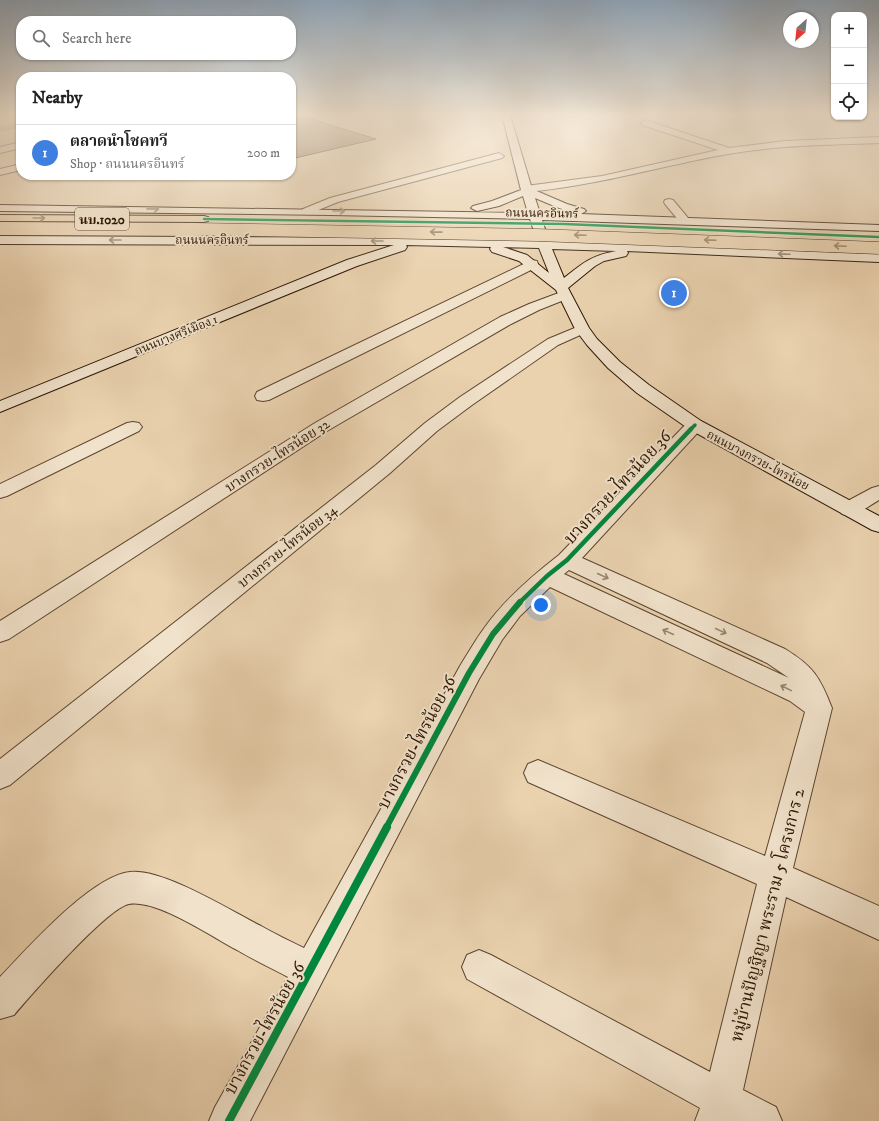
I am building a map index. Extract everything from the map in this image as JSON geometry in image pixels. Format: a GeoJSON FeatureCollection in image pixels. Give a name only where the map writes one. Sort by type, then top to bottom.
{"type":"FeatureCollection","features":[{"type":"Feature","properties":{"kind":"main road"},"geometry":{"type":"LineString","coordinates":[[0,209],[34,208]]}},
{"type":"Feature","properties":{"kind":"main road","name":"ถนนนครอินทร์"},"geometry":{"type":"LineString","coordinates":[[0,218],[564,224],[879,237]]}},
{"type":"Feature","properties":{"kind":"main road","name":"ถนนนครอินทร์"},"geometry":{"type":"LineString","coordinates":[[0,230],[195,229],[465,232],[584,235],[879,248]]}},
{"type":"Feature","properties":{"kind":"street"},"geometry":{"type":"LineString","coordinates":[[307,211],[334,200],[457,167]]}},
{"type":"Feature","properties":{"kind":"street","name":"ถนนบางกรวย-ไทรน้อย"},"geometry":{"type":"LineString","coordinates":[[521,167],[544,244],[563,291],[582,329],[614,365],[643,389],[695,425],[879,525]]}},
{"type":"Feature","properties":{"kind":"street"},"geometry":{"type":"LineString","coordinates":[[442,214],[495,204],[527,190],[560,187],[652,167]]}},
{"type":"Feature","properties":{"kind":"street"},"geometry":{"type":"LineString","coordinates":[[0,172],[16,168]]}},
{"type":"Feature","properties":{"kind":"street"},"geometry":{"type":"LineString","coordinates":[[527,190],[568,208],[622,218]]}},
{"type":"Feature","properties":{"kind":"street"},"geometry":{"type":"LineString","coordinates":[[669,202],[684,220]]}},
{"type":"Feature","properties":{"kind":"street","name":"ถนนนครอินทร์"},"geometry":{"type":"LineString","coordinates":[[34,208],[307,211],[622,218],[879,228]]}},
{"type":"Feature","properties":{"kind":"street"},"geometry":{"type":"LineString","coordinates":[[442,214],[471,218],[481,222],[483,226],[480,230],[472,234],[444,242]]}},
{"type":"Feature","properties":{"kind":"street"},"geometry":{"type":"LineString","coordinates":[[622,218],[605,224],[602,228],[602,232],[606,236],[616,240],[651,248]]}},
{"type":"Feature","properties":{"kind":"street","name":"ถนนนครอินทร์"},"geometry":{"type":"LineString","coordinates":[[0,240],[458,242],[651,248],[879,258]]}},
{"type":"Feature","properties":{"kind":"street"},"geometry":{"type":"LineString","coordinates":[[329,241],[344,246],[353,252],[352,263]]}},
{"type":"Feature","properties":{"kind":"street","name":"ถนนบางศรีเมือง 1"},"geometry":{"type":"LineString","coordinates":[[0,407],[352,263],[417,242]]}},
{"type":"Feature","properties":{"kind":"street"},"geometry":{"type":"LineString","coordinates":[[458,242],[518,256],[532,264],[563,291],[590,263],[600,258],[651,248]]}},
{"type":"Feature","properties":{"kind":"street","name":"ถนนบางศรีเมือง 1"},"geometry":{"type":"LineString","coordinates":[[381,254],[518,256]]}},
{"type":"Feature","properties":{"kind":"street"},"geometry":{"type":"LineString","coordinates":[[263,396],[532,264]]}},
{"type":"Feature","properties":{"kind":"street","name":"บางกรวย-ไทรน้อย 32"},"geometry":{"type":"LineString","coordinates":[[0,633],[368,398],[502,321],[563,291]]}},
{"type":"Feature","properties":{"kind":"street","name":"บางกรวย-ไทรน้อย 34"},"geometry":{"type":"LineString","coordinates":[[0,776],[383,469],[431,426],[553,342],[582,329]]}},
{"type":"Feature","properties":{"kind":"street","name":"บางกรวย-ไทรน้อย 36"},"geometry":{"type":"LineString","coordinates":[[229,1121],[469,673],[493,634],[512,610],[557,568],[695,425]]}},
{"type":"Feature","properties":{"kind":"street"},"geometry":{"type":"LineString","coordinates":[[0,492],[133,427]]}},
{"type":"Feature","properties":{"kind":"street"},"geometry":{"type":"LineString","coordinates":[[849,509],[879,492]]}},
{"type":"Feature","properties":{"kind":"street","name":"หมู่บ้านปัญฐิญา พระราม 5 โครงการ 2"},"geometry":{"type":"LineString","coordinates":[[557,568],[777,684],[799,694],[819,708],[775,876],[718,1110]]}},
{"type":"Feature","properties":{"kind":"street"},"geometry":{"type":"LineString","coordinates":[[538,773],[775,876],[879,924]]}},
{"type":"Feature","properties":{"kind":"street"},"geometry":{"type":"LineString","coordinates":[[1,1002],[87,913],[110,896],[129,888],[150,891],[181,902],[311,970]]}},
{"type":"Feature","properties":{"kind":"street"},"geometry":{"type":"LineString","coordinates":[[479,967],[718,1110],[762,1121]]}},
{"type":"Feature","properties":{"kind":"cycle path"},"geometry":{"type":"LineString","coordinates":[[204,219],[564,224],[879,237]]}},
{"type":"Feature","properties":{"kind":"cycle path"},"geometry":{"type":"LineString","coordinates":[[229,1121],[469,673],[493,634],[512,610],[547,576],[567,560],[695,425]]}},
{"type":"Feature","properties":{"kind":"place","name":"ตลาดนำโชคทวี"},"geometry":{"type":"Point","coordinates":[674,293]}}]}
